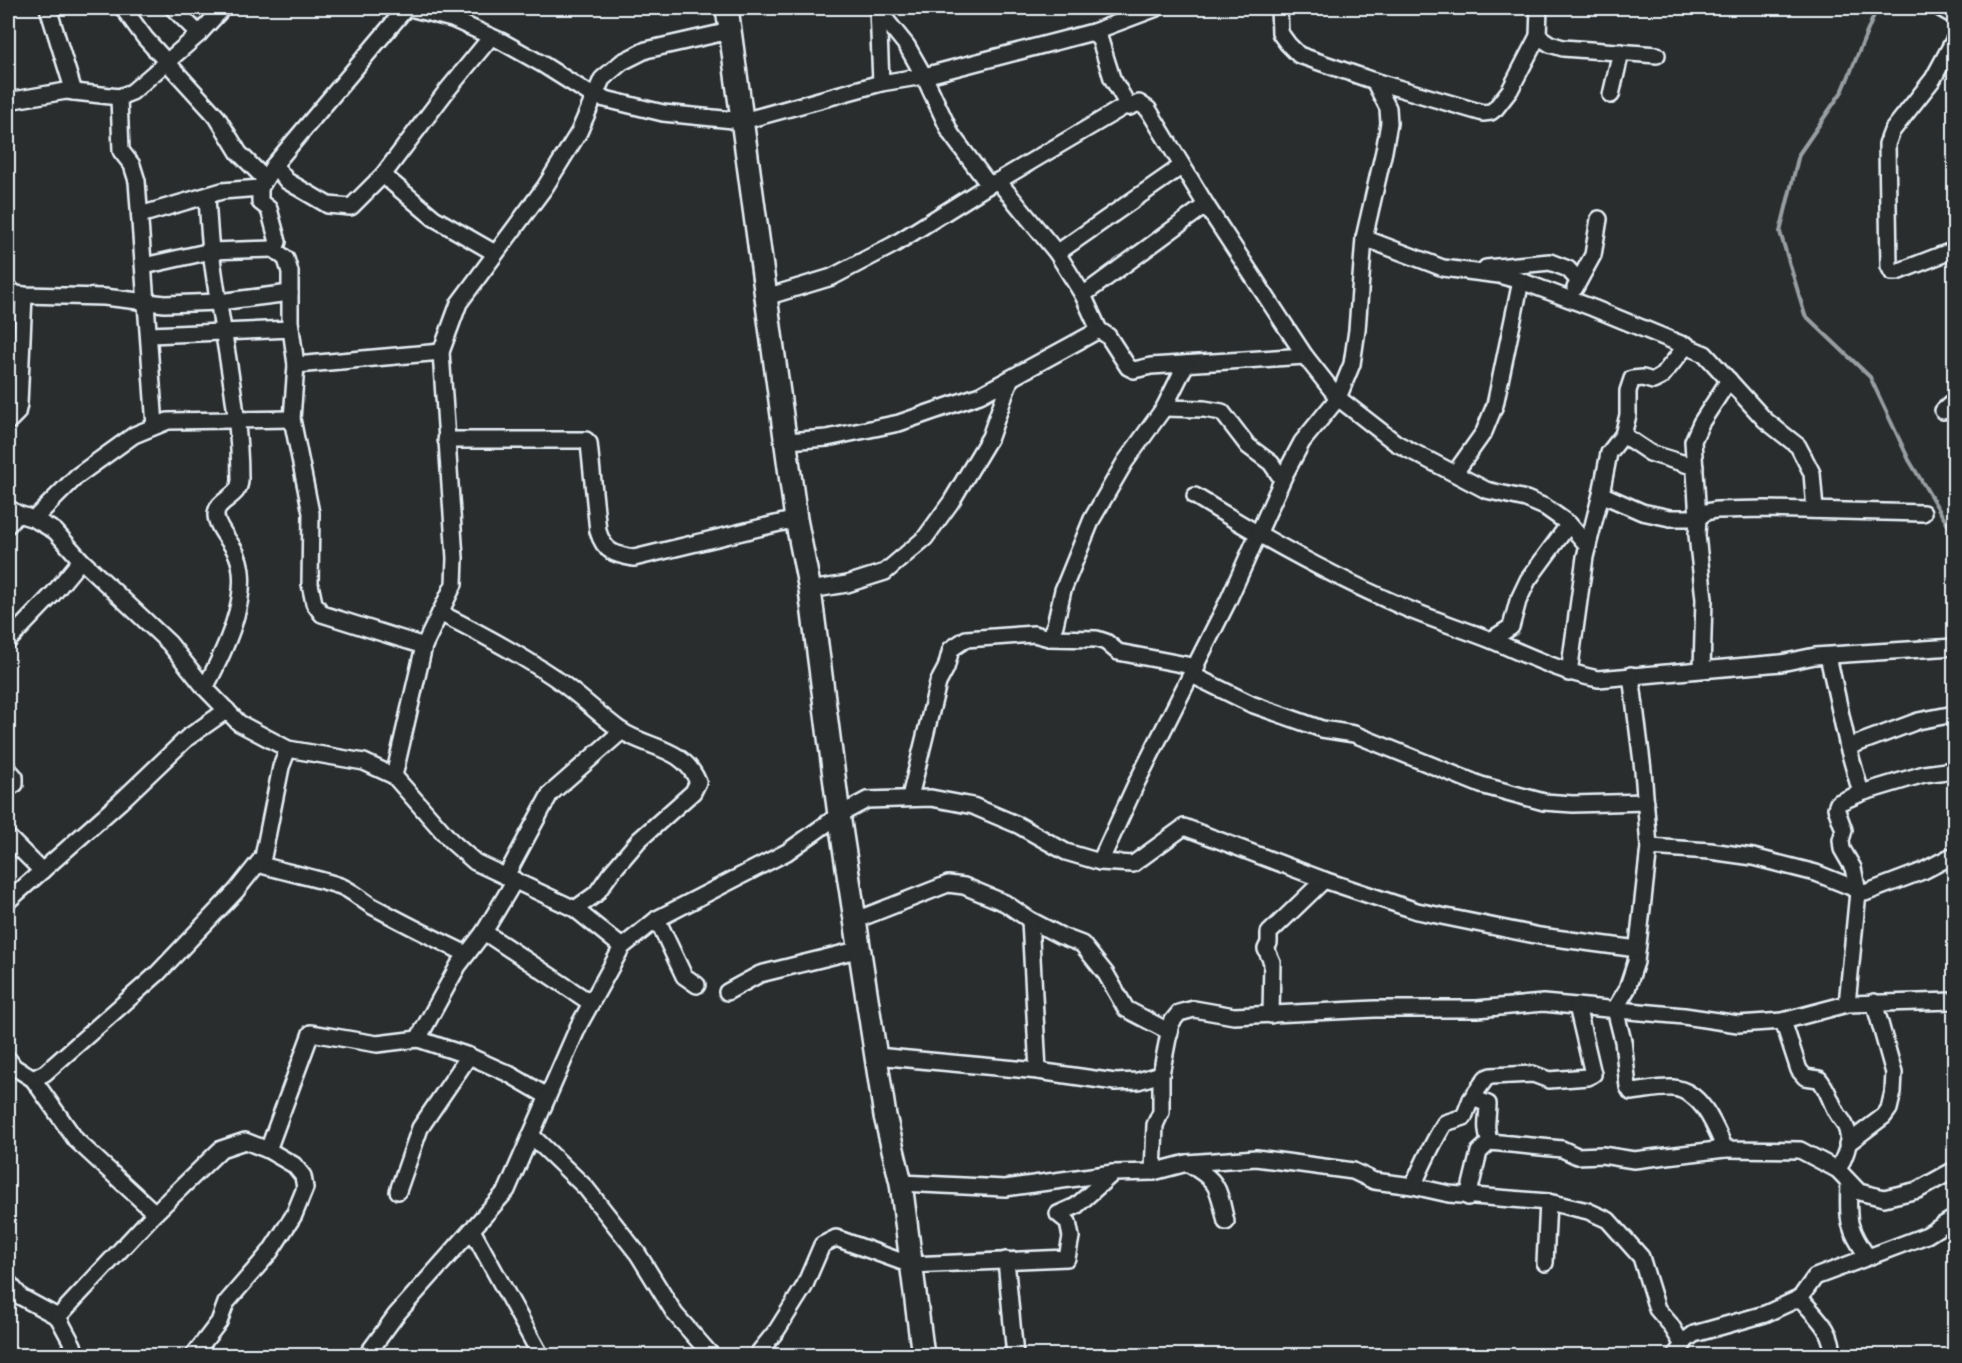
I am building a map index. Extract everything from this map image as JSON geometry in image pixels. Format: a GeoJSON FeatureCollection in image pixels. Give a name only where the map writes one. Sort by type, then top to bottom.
{"type":"FeatureCollection","features":[{"type":"Feature","properties":{"kind":"main road"},"geometry":{"type":"LineString","coordinates":[[727,8],[796,519],[810,590],[839,815],[885,1116],[900,1183],[923,1356]]}},
{"type":"Feature","properties":{"kind":"street"},"geometry":{"type":"LineString","coordinates":[[48,8],[74,92]]}},
{"type":"Feature","properties":{"kind":"street"},"geometry":{"type":"LineString","coordinates":[[123,8],[145,38],[217,117],[239,153],[263,184]]}},
{"type":"Feature","properties":{"kind":"street"},"geometry":{"type":"LineString","coordinates":[[173,8],[199,34]]}},
{"type":"Feature","properties":{"kind":"street"},"geometry":{"type":"LineString","coordinates":[[8,101],[66,91],[119,97],[132,92],[199,34],[223,8]]}},
{"type":"Feature","properties":{"kind":"street"},"geometry":{"type":"LineString","coordinates":[[274,249],[278,242],[269,209],[260,202],[263,184],[273,165],[408,8],[452,19],[491,37],[542,64],[593,96],[663,112],[743,121],[882,83],[924,76],[1093,32],[1157,8]]}},
{"type":"Feature","properties":{"kind":"street"},"geometry":{"type":"LineString","coordinates":[[1279,8],[1280,33],[1299,55],[1374,81],[1483,113],[1491,112],[1496,108],[1510,90],[1538,36],[1539,8]]}},
{"type":"Feature","properties":{"kind":"street"},"geometry":{"type":"LineString","coordinates":[[1940,8],[1954,16]]}},
{"type":"Feature","properties":{"kind":"street"},"geometry":{"type":"LineString","coordinates":[[878,9],[907,46],[951,134],[1057,253],[1083,295],[1099,330],[1108,336],[1128,367],[1134,370],[1151,366],[1305,356]]}},
{"type":"Feature","properties":{"kind":"street"},"geometry":{"type":"LineString","coordinates":[[878,9],[882,83]]}},
{"type":"Feature","properties":{"kind":"street"},"geometry":{"type":"LineString","coordinates":[[394,776],[424,646],[454,584],[455,558],[441,352],[459,303],[545,188],[579,132],[602,80],[622,62],[646,50],[730,31]]}},
{"type":"Feature","properties":{"kind":"street"},"geometry":{"type":"LineString","coordinates":[[1093,32],[1100,40],[1112,78],[1129,107]]}},
{"type":"Feature","properties":{"kind":"street"},"geometry":{"type":"LineString","coordinates":[[1538,36],[1550,44],[1563,48],[1657,55]]}},
{"type":"Feature","properties":{"kind":"street"},"geometry":{"type":"LineString","coordinates":[[273,165],[287,181],[328,205],[351,207],[383,175],[491,37]]}},
{"type":"Feature","properties":{"kind":"street"},"geometry":{"type":"LineString","coordinates":[[1954,40],[1933,79],[1892,131],[1887,144],[1889,266],[1892,272],[1954,250]]}},
{"type":"Feature","properties":{"kind":"street"},"geometry":{"type":"LineString","coordinates":[[1611,95],[1620,52]]}},
{"type":"Feature","properties":{"kind":"street"},"geometry":{"type":"LineString","coordinates":[[1100,862],[1136,784],[1195,671],[1282,479],[1302,442],[1338,399],[1352,364],[1358,330],[1364,238],[1389,123],[1388,108],[1374,81]]}},
{"type":"Feature","properties":{"kind":"street"},"geometry":{"type":"LineString","coordinates":[[119,97],[120,151],[132,165],[137,181],[148,304],[155,426]]}},
{"type":"Feature","properties":{"kind":"street"},"geometry":{"type":"LineString","coordinates":[[765,297],[832,277],[893,245],[1125,106],[1129,107],[1139,103],[1148,109],[1206,205],[1305,356],[1338,399],[1396,443],[1486,490],[1526,499],[1545,507],[1569,524],[1588,546]]}},
{"type":"Feature","properties":{"kind":"street"},"geometry":{"type":"LineString","coordinates":[[1057,253],[1182,166]]}},
{"type":"Feature","properties":{"kind":"street"},"geometry":{"type":"LineString","coordinates":[[383,175],[434,218],[495,253]]}},
{"type":"Feature","properties":{"kind":"street"},"geometry":{"type":"LineString","coordinates":[[140,215],[222,191],[263,184]]}},
{"type":"Feature","properties":{"kind":"street"},"geometry":{"type":"LineString","coordinates":[[205,688],[220,658],[241,597],[242,576],[238,556],[217,521],[216,513],[221,503],[232,496],[240,484],[238,420],[211,251],[207,196]]}},
{"type":"Feature","properties":{"kind":"street"},"geometry":{"type":"LineString","coordinates":[[1083,295],[1206,205]]}},
{"type":"Feature","properties":{"kind":"street"},"geometry":{"type":"LineString","coordinates":[[1570,298],[1593,255],[1599,219]]}},
{"type":"Feature","properties":{"kind":"street"},"geometry":{"type":"LineString","coordinates":[[1364,238],[1443,268],[1499,275],[1521,281],[1570,298],[1705,354],[1765,420],[1798,446],[1812,473],[1815,510]]}},
{"type":"Feature","properties":{"kind":"street"},"geometry":{"type":"LineString","coordinates":[[144,266],[211,251],[274,249],[286,259],[290,272],[291,328],[296,365],[292,419],[311,513],[310,584],[314,603],[322,614],[424,646]]}},
{"type":"Feature","properties":{"kind":"street"},"geometry":{"type":"LineString","coordinates":[[1468,270],[1550,262],[1568,269],[1578,280]]}},
{"type":"Feature","properties":{"kind":"street"},"geometry":{"type":"LineString","coordinates":[[1455,473],[1484,432],[1494,405],[1521,281]]}},
{"type":"Feature","properties":{"kind":"street"},"geometry":{"type":"LineString","coordinates":[[8,288],[16,294],[24,295],[104,297],[148,304],[219,302],[290,293]]}},
{"type":"Feature","properties":{"kind":"street"},"geometry":{"type":"LineString","coordinates":[[8,422],[17,413],[19,404],[24,295]]}},
{"type":"Feature","properties":{"kind":"street"},"geometry":{"type":"LineString","coordinates":[[150,335],[291,328]]}},
{"type":"Feature","properties":{"kind":"street"},"geometry":{"type":"LineString","coordinates":[[787,441],[827,438],[899,423],[980,394],[1010,380],[1099,330]]}},
{"type":"Feature","properties":{"kind":"street"},"geometry":{"type":"LineString","coordinates":[[1569,673],[1578,597],[1588,546],[1609,453],[1623,435],[1628,415],[1628,391],[1632,379],[1643,378],[1653,381],[1661,378],[1687,345]]}},
{"type":"Feature","properties":{"kind":"street"},"geometry":{"type":"LineString","coordinates":[[296,365],[441,352]]}},
{"type":"Feature","properties":{"kind":"street"},"geometry":{"type":"LineString","coordinates":[[1049,638],[1055,625],[1063,590],[1092,519],[1125,462],[1164,408],[1186,364]]}},
{"type":"Feature","properties":{"kind":"street"},"geometry":{"type":"LineString","coordinates":[[810,590],[847,584],[885,572],[925,538],[951,502],[990,436],[1010,380]]}},
{"type":"Feature","properties":{"kind":"street"},"geometry":{"type":"LineString","coordinates":[[1702,669],[1704,599],[1697,535],[1693,441],[1701,423],[1729,380]]}},
{"type":"Feature","properties":{"kind":"street"},"geometry":{"type":"LineString","coordinates":[[980,394],[1001,406]]}},
{"type":"Feature","properties":{"kind":"street"},"geometry":{"type":"LineString","coordinates":[[1164,408],[1222,412],[1248,446],[1271,463],[1282,479]]}},
{"type":"Feature","properties":{"kind":"street"},"geometry":{"type":"LineString","coordinates":[[34,519],[77,476],[134,435],[155,426],[168,421],[292,419]]}},
{"type":"Feature","properties":{"kind":"street"},"geometry":{"type":"LineString","coordinates":[[1623,435],[1650,453],[1695,467]]}},
{"type":"Feature","properties":{"kind":"street"},"geometry":{"type":"LineString","coordinates":[[446,440],[586,440],[589,443],[598,531],[602,544],[616,555],[634,558],[796,519]]}},
{"type":"Feature","properties":{"kind":"street"},"geometry":{"type":"LineString","coordinates":[[1601,494],[1642,512],[1670,518],[1698,518],[1706,512],[1716,510],[1923,513]]}},
{"type":"Feature","properties":{"kind":"street"},"geometry":{"type":"LineString","coordinates":[[1195,496],[1312,565],[1401,606],[1491,640],[1536,661],[1569,673],[1598,679],[1781,663],[1828,656],[1954,647]]}},
{"type":"Feature","properties":{"kind":"street"},"geometry":{"type":"LineString","coordinates":[[11,516],[34,519],[55,531],[81,560],[169,644],[205,688],[239,723],[288,749],[364,762],[394,776],[451,841],[475,862],[575,909],[622,947]]}},
{"type":"Feature","properties":{"kind":"street"},"geometry":{"type":"LineString","coordinates":[[1491,640],[1511,627],[1518,601],[1528,580],[1569,524]]}},
{"type":"Feature","properties":{"kind":"street"},"geometry":{"type":"LineString","coordinates":[[8,641],[53,594],[81,560]]}},
{"type":"Feature","properties":{"kind":"street"},"geometry":{"type":"LineString","coordinates":[[441,613],[495,641],[553,676],[622,731],[660,747],[684,761],[698,782],[693,792],[639,840],[610,874],[597,894],[575,909]]}},
{"type":"Feature","properties":{"kind":"street"},"geometry":{"type":"LineString","coordinates":[[910,797],[938,683],[946,668],[951,649],[966,639],[1035,634],[1049,638],[1097,639],[1106,642],[1118,652],[1195,671],[1251,704],[1322,729],[1354,734],[1481,785],[1544,802],[1573,804],[1646,802]]}},
{"type":"Feature","properties":{"kind":"street"},"geometry":{"type":"LineString","coordinates":[[1828,656],[1848,747],[1862,793]]}},
{"type":"Feature","properties":{"kind":"street"},"geometry":{"type":"LineString","coordinates":[[1630,675],[1646,802],[1649,847],[1637,949],[1627,989],[1615,1009],[1623,1041],[1628,1087],[1631,1092],[1680,1089],[1696,1098],[1710,1116],[1725,1149]]}},
{"type":"Feature","properties":{"kind":"street"},"geometry":{"type":"LineString","coordinates":[[8,901],[120,802],[187,738],[227,710]]}},
{"type":"Feature","properties":{"kind":"street"},"geometry":{"type":"LineString","coordinates":[[1848,747],[1918,721],[1954,714]]}},
{"type":"Feature","properties":{"kind":"street"},"geometry":{"type":"LineString","coordinates":[[418,1040],[458,966],[484,933],[550,794],[622,731]]}},
{"type":"Feature","properties":{"kind":"street"},"geometry":{"type":"LineString","coordinates":[[33,1079],[45,1072],[157,974],[236,891],[258,864],[263,856],[281,767],[288,749]]}},
{"type":"Feature","properties":{"kind":"street"},"geometry":{"type":"LineString","coordinates":[[8,769],[15,777],[15,784],[8,788]]}},
{"type":"Feature","properties":{"kind":"street"},"geometry":{"type":"LineString","coordinates":[[1847,1004],[1857,892],[1853,868],[1842,849],[1841,840],[1844,830],[1836,808],[1838,803],[1862,793],[1924,774],[1954,772]]}},
{"type":"Feature","properties":{"kind":"street"},"geometry":{"type":"LineString","coordinates":[[366,1356],[396,1315],[507,1190],[547,1096],[591,1002],[622,947],[657,919],[787,852],[839,815],[867,800],[931,798],[973,806],[1018,825],[1066,852],[1100,862],[1133,864],[1184,827],[1324,880],[1417,910],[1540,936],[1637,949]]}},
{"type":"Feature","properties":{"kind":"street"},"geometry":{"type":"LineString","coordinates":[[8,837],[42,871]]}},
{"type":"Feature","properties":{"kind":"street"},"geometry":{"type":"LineString","coordinates":[[1649,847],[1710,851],[1753,857],[1816,873],[1851,886],[1857,892],[1865,893],[1954,855]]}},
{"type":"Feature","properties":{"kind":"street"},"geometry":{"type":"LineString","coordinates":[[258,864],[339,885],[419,932],[467,954]]}},
{"type":"Feature","properties":{"kind":"street"},"geometry":{"type":"LineString","coordinates":[[1271,1015],[1272,963],[1266,949],[1269,943],[1269,933],[1324,880]]}},
{"type":"Feature","properties":{"kind":"street"},"geometry":{"type":"LineString","coordinates":[[856,920],[948,884],[964,886],[1005,903],[1030,920],[1082,944],[1106,974],[1126,1009],[1170,1032]]}},
{"type":"Feature","properties":{"kind":"street"},"geometry":{"type":"LineString","coordinates":[[657,919],[684,976],[697,985]]}},
{"type":"Feature","properties":{"kind":"street"},"geometry":{"type":"LineString","coordinates":[[1030,920],[1038,1071]]}},
{"type":"Feature","properties":{"kind":"street"},"geometry":{"type":"LineString","coordinates":[[484,933],[591,1002]]}},
{"type":"Feature","properties":{"kind":"street"},"geometry":{"type":"LineString","coordinates":[[727,992],[760,975],[861,949]]}},
{"type":"Feature","properties":{"kind":"street"},"geometry":{"type":"LineString","coordinates":[[1847,1144],[1884,1116],[1889,1109],[1893,1092],[1894,1073],[1874,1002]]}},
{"type":"Feature","properties":{"kind":"street"},"geometry":{"type":"LineString","coordinates":[[1153,1172],[1155,1125],[1161,1112],[1161,1074],[1171,1023],[1179,1013],[1194,1008],[1234,1016],[1375,1009],[1477,1009],[1543,1003],[1684,1016],[1738,1024],[1783,1021],[1847,1004],[1954,1002]]}},
{"type":"Feature","properties":{"kind":"street"},"geometry":{"type":"LineString","coordinates":[[1413,1186],[1429,1150],[1436,1142],[1445,1123],[1464,1117],[1486,1078],[1495,1074],[1533,1074],[1548,1080],[1588,1077],[1593,1074],[1577,1006]]}},
{"type":"Feature","properties":{"kind":"street"},"geometry":{"type":"LineString","coordinates":[[1783,1021],[1799,1070],[1805,1077],[1819,1079],[1825,1085],[1837,1114],[1849,1133],[1848,1149],[1838,1170]]}},
{"type":"Feature","properties":{"kind":"street"},"geometry":{"type":"LineString","coordinates":[[268,1150],[311,1033],[377,1044],[418,1040],[469,1056],[509,1074],[547,1096]]}},
{"type":"Feature","properties":{"kind":"street"},"geometry":{"type":"LineString","coordinates":[[398,1191],[420,1128],[469,1056]]}},
{"type":"Feature","properties":{"kind":"street"},"geometry":{"type":"LineString","coordinates":[[876,1056],[1038,1071],[1115,1082],[1138,1081],[1161,1074]]}},
{"type":"Feature","properties":{"kind":"street"},"geometry":{"type":"LineString","coordinates":[[8,1059],[14,1067],[33,1079],[76,1140],[155,1213]]}},
{"type":"Feature","properties":{"kind":"street"},"geometry":{"type":"LineString","coordinates":[[1473,1098],[1488,1104],[1485,1122],[1486,1134],[1490,1142]]}},
{"type":"Feature","properties":{"kind":"street"},"geometry":{"type":"LineString","coordinates":[[531,1135],[586,1188],[638,1254],[675,1314],[712,1356]]}},
{"type":"Feature","properties":{"kind":"street"},"geometry":{"type":"LineString","coordinates":[[58,1317],[155,1213],[221,1149],[245,1141],[268,1150],[294,1165],[303,1176],[305,1188],[294,1215],[270,1252],[226,1303],[219,1322],[194,1356]]}},
{"type":"Feature","properties":{"kind":"street"},"geometry":{"type":"LineString","coordinates":[[1468,1197],[1479,1152],[1490,1142],[1562,1149],[1577,1156],[1602,1155],[1634,1160],[1725,1149],[1800,1150],[1838,1170],[1858,1192],[1884,1198],[1918,1190],[1954,1170]]}},
{"type":"Feature","properties":{"kind":"street"},"geometry":{"type":"LineString","coordinates":[[900,1183],[1005,1188],[1113,1173],[1153,1172],[1187,1163],[1256,1158],[1353,1171],[1374,1181],[1468,1197],[1548,1202],[1588,1211],[1608,1220],[1641,1257],[1657,1309],[1670,1324],[1679,1350],[1694,1334],[1765,1314],[1800,1298],[1815,1277],[1927,1235],[1954,1218]]}},
{"type":"Feature","properties":{"kind":"street"},"geometry":{"type":"LineString","coordinates":[[1187,1163],[1207,1174],[1218,1187],[1226,1222]]}},
{"type":"Feature","properties":{"kind":"street"},"geometry":{"type":"LineString","coordinates":[[756,1356],[777,1330],[804,1287],[822,1245],[836,1238],[910,1264],[1067,1258],[1071,1237],[1068,1222],[1058,1214],[1076,1206],[1113,1173]]}},
{"type":"Feature","properties":{"kind":"street"},"geometry":{"type":"LineString","coordinates":[[1849,1183],[1848,1221],[1854,1238],[1868,1257]]}},
{"type":"Feature","properties":{"kind":"street"},"geometry":{"type":"LineString","coordinates":[[1545,1263],[1548,1202]]}},
{"type":"Feature","properties":{"kind":"street"},"geometry":{"type":"LineString","coordinates":[[472,1230],[541,1356]]}},
{"type":"Feature","properties":{"kind":"street"},"geometry":{"type":"LineString","coordinates":[[1006,1260],[1015,1356]]}},
{"type":"Feature","properties":{"kind":"street"},"geometry":{"type":"LineString","coordinates":[[8,1282],[21,1297],[58,1317],[73,1345],[76,1356]]}},
{"type":"Feature","properties":{"kind":"street"},"geometry":{"type":"LineString","coordinates":[[1800,1298],[1828,1331],[1833,1342],[1833,1356]]}},
{"type":"Feature","properties":{"kind":"waterway"},"geometry":{"type":"LineString","coordinates":[[1877,8],[1843,90],[1799,154],[1780,232],[1805,315],[1870,377],[1909,460],[1954,535]]}}]}
